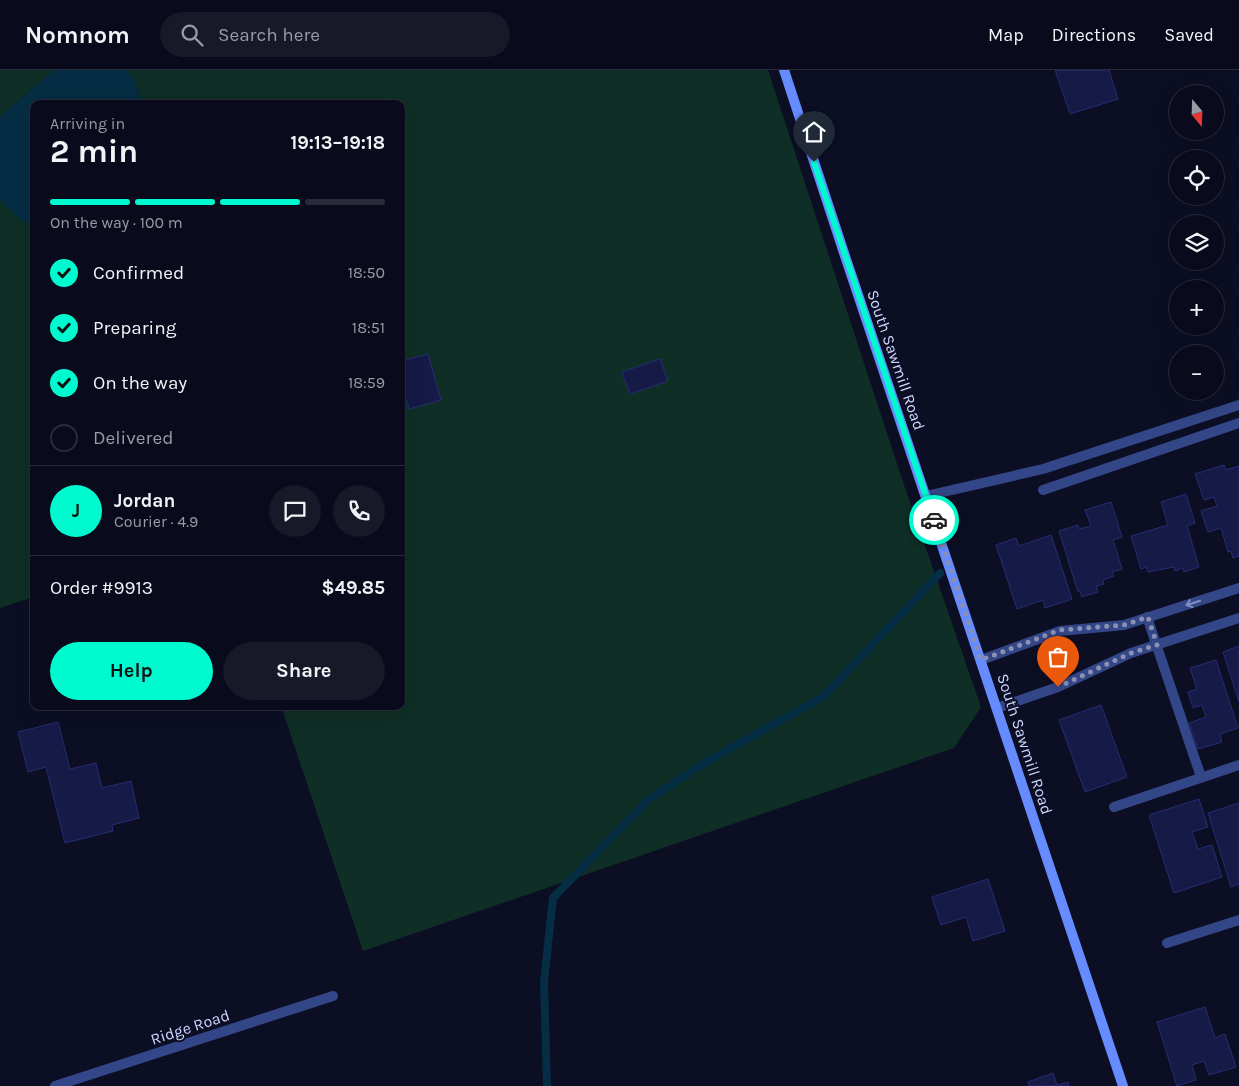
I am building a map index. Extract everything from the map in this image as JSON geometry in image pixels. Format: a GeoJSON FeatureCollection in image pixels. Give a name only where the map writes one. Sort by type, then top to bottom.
{"type":"FeatureCollection","features":[{"type":"Feature","properties":{"kind":"street","name":"South Sawmill Road"},"geometry":{"type":"LineString","coordinates":[[784,70],[1123,1086]]}},
{"type":"Feature","properties":{"kind":"street"},"geometry":{"type":"LineString","coordinates":[[926,496],[1043,469],[1239,405]]}},
{"type":"Feature","properties":{"kind":"street"},"geometry":{"type":"LineString","coordinates":[[1043,490],[1239,423]]}},
{"type":"Feature","properties":{"kind":"street"},"geometry":{"type":"LineString","coordinates":[[981,660],[1060,630],[1124,625],[1239,588]]}},
{"type":"Feature","properties":{"kind":"street"},"geometry":{"type":"LineString","coordinates":[[1148,617],[1201,777]]}},
{"type":"Feature","properties":{"kind":"street"},"geometry":{"type":"LineString","coordinates":[[997,708],[1058,687],[1131,653],[1239,618]]}},
{"type":"Feature","properties":{"kind":"street"},"geometry":{"type":"LineString","coordinates":[[1114,807],[1239,765]]}},
{"type":"Feature","properties":{"kind":"street"},"geometry":{"type":"LineString","coordinates":[[1166,943],[1239,920]]}},
{"type":"Feature","properties":{"kind":"street","name":"Ridge Road"},"geometry":{"type":"LineString","coordinates":[[55,1086],[334,996]]}},
{"type":"Feature","properties":{"kind":"green space"},"geometry":{"type":"Polygon","coordinates":[[[0,70],[54,70],[0,117],[0,70]]]}},
{"type":"Feature","properties":{"kind":"green space"},"geometry":{"type":"Polygon","coordinates":[[[126,70],[768,70],[903,482],[981,707],[954,748],[363,951],[282,710],[405,710],[405,100],[141,100],[133,78],[126,70]]]}},
{"type":"Feature","properties":{"kind":"green space"},"geometry":{"type":"Polygon","coordinates":[[[0,200],[24,222],[30,223],[30,598],[0,608],[0,200]]]}},
{"type":"Feature","properties":{"kind":"water"},"geometry":{"type":"Polygon","coordinates":[[[54,70],[126,70],[133,78],[141,100],[30,100],[30,224],[24,223],[0,200],[0,117],[54,70]]]}},
{"type":"Feature","properties":{"kind":"building"},"geometry":{"type":"Polygon","coordinates":[[[1055,70],[1109,70],[1118,99],[1070,114],[1055,70]]]}},
{"type":"Feature","properties":{"kind":"building"},"geometry":{"type":"Polygon","coordinates":[[[428,354],[441,400],[409,409],[407,401],[405,401],[405,360],[428,354]]]}},
{"type":"Feature","properties":{"kind":"building"},"geometry":{"type":"Polygon","coordinates":[[[660,359],[668,381],[630,394],[622,372],[660,359]]]}},
{"type":"Feature","properties":{"kind":"building"},"geometry":{"type":"Polygon","coordinates":[[[1224,465],[1226,470],[1239,466],[1239,556],[1233,558],[1231,551],[1228,552],[1221,528],[1208,532],[1201,511],[1217,506],[1214,497],[1204,500],[1195,474],[1224,465]]]}},
{"type":"Feature","properties":{"kind":"building"},"geometry":{"type":"Polygon","coordinates":[[[1186,494],[1195,523],[1187,526],[1199,567],[1184,572],[1183,568],[1175,571],[1174,567],[1148,572],[1146,567],[1141,569],[1131,536],[1168,525],[1161,502],[1186,494]]]}},
{"type":"Feature","properties":{"kind":"building"},"geometry":{"type":"Polygon","coordinates":[[[1111,502],[1122,537],[1113,540],[1122,569],[1112,572],[1114,576],[1103,580],[1104,584],[1096,586],[1098,592],[1082,597],[1080,591],[1078,592],[1059,531],[1078,525],[1079,529],[1091,526],[1085,510],[1111,502]]]}},
{"type":"Feature","properties":{"kind":"building"},"geometry":{"type":"Polygon","coordinates":[[[1051,535],[1072,599],[1045,608],[1043,600],[1017,609],[996,545],[1016,538],[1019,546],[1051,535]]]}},
{"type":"Feature","properties":{"kind":"building"},"geometry":{"type":"Polygon","coordinates":[[[1239,646],[1239,702],[1223,652],[1239,646]]]}},
{"type":"Feature","properties":{"kind":"building"},"geometry":{"type":"Polygon","coordinates":[[[1216,660],[1238,728],[1220,734],[1222,742],[1198,749],[1189,723],[1206,717],[1202,705],[1193,708],[1188,692],[1197,689],[1190,668],[1216,660]]]}},
{"type":"Feature","properties":{"kind":"building"},"geometry":{"type":"Polygon","coordinates":[[[1101,705],[1127,777],[1085,792],[1059,720],[1101,705]]]}},
{"type":"Feature","properties":{"kind":"building"},"geometry":{"type":"Polygon","coordinates":[[[58,722],[70,769],[96,763],[102,788],[131,781],[139,818],[112,825],[113,831],[65,843],[46,767],[28,772],[18,732],[58,722]]]}},
{"type":"Feature","properties":{"kind":"building"},"geometry":{"type":"Polygon","coordinates":[[[1199,799],[1208,827],[1192,832],[1198,849],[1212,845],[1222,877],[1174,893],[1149,815],[1199,799]]]}},
{"type":"Feature","properties":{"kind":"building"},"geometry":{"type":"Polygon","coordinates":[[[1239,803],[1239,884],[1231,887],[1208,813],[1239,803]]]}},
{"type":"Feature","properties":{"kind":"building"},"geometry":{"type":"Polygon","coordinates":[[[988,879],[1005,931],[973,941],[966,917],[941,925],[932,897],[988,879]]]}},
{"type":"Feature","properties":{"kind":"building"},"geometry":{"type":"Polygon","coordinates":[[[1205,1007],[1215,1038],[1225,1034],[1236,1067],[1209,1075],[1204,1061],[1192,1065],[1196,1080],[1177,1086],[1157,1022],[1205,1007]]]}},
{"type":"Feature","properties":{"kind":"building"},"geometry":{"type":"Polygon","coordinates":[[[1053,1073],[1057,1085],[1068,1082],[1069,1086],[1029,1086],[1028,1082],[1053,1073]]]}},
{"type":"Feature","properties":{"kind":"waterway"},"geometry":{"type":"LineString","coordinates":[[547,1086],[544,982],[553,898],[649,799],[711,759],[823,697],[940,573]]}},
{"type":"Feature","properties":{"kind":"way so far"},"geometry":{"type":"LineString","coordinates":[[934,520],[981,660],[1060,630],[1124,625],[1148,617],[1157,645],[1131,653],[1058,687]]}},
{"type":"Feature","properties":{"kind":"route"},"geometry":{"type":"LineString","coordinates":[[814,162],[934,520]]}}]}
